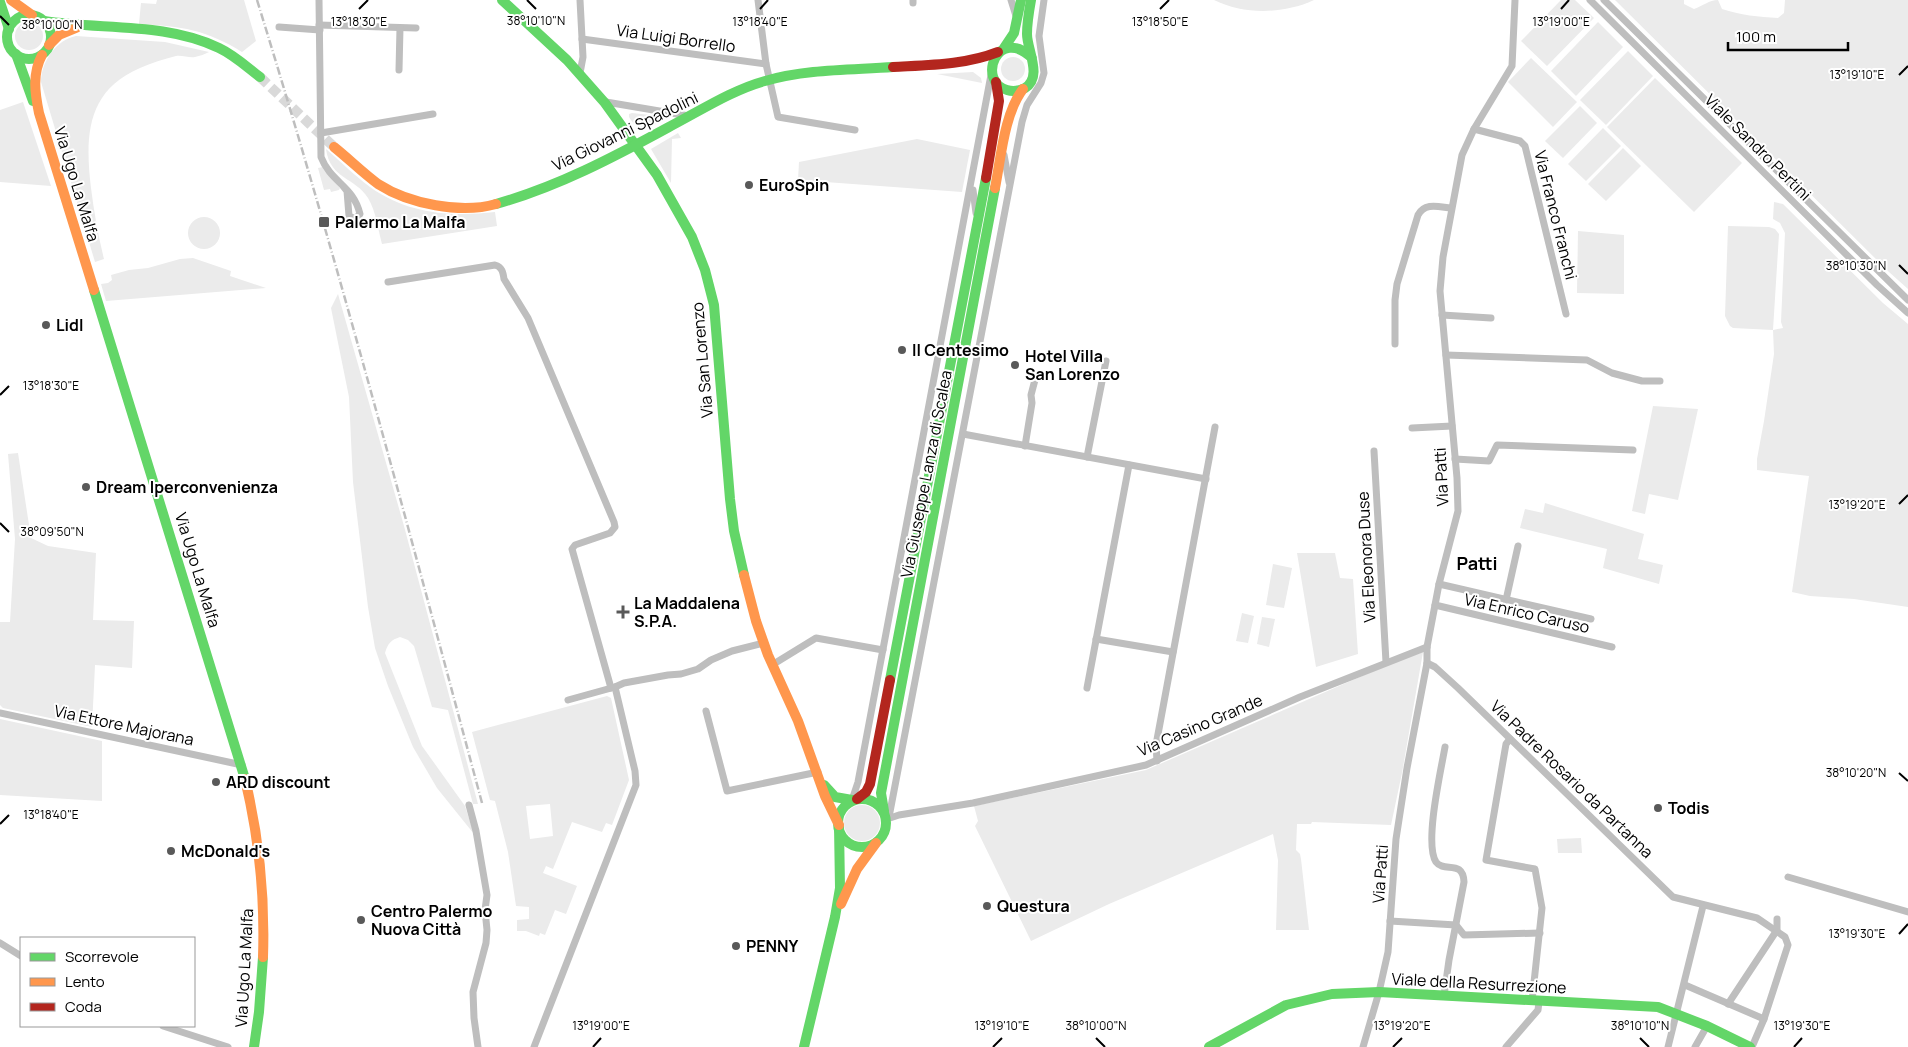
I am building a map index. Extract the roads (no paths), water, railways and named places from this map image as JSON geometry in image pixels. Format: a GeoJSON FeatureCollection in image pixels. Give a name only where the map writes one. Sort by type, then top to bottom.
{"type":"FeatureCollection","features":[{"type":"Feature","properties":{"kind":"street"},"geometry":{"type":"LineString","coordinates":[[11,0],[44,21],[77,27],[150,32],[201,40],[226,52],[260,77]]}},
{"type":"Feature","properties":{"kind":"street"},"geometry":{"type":"LineString","coordinates":[[320,0],[321,154],[330,172],[344,186]]}},
{"type":"Feature","properties":{"kind":"street","name":"Via San Lorenzo"},"geometry":{"type":"LineString","coordinates":[[502,0],[580,73],[606,102],[638,145],[690,231],[708,280],[716,324],[724,439],[736,544],[772,665],[802,730],[825,796],[839,826],[841,880],[836,916],[804,1047]]}},
{"type":"Feature","properties":{"kind":"street"},"geometry":{"type":"LineString","coordinates":[[580,0],[583,57],[580,73]]}},
{"type":"Feature","properties":{"kind":"street"},"geometry":{"type":"LineString","coordinates":[[758,0],[766,64],[778,118],[855,130]]}},
{"type":"Feature","properties":{"kind":"street"},"geometry":{"type":"LineString","coordinates":[[1010,0],[1016,22]]}},
{"type":"Feature","properties":{"kind":"street"},"geometry":{"type":"LineString","coordinates":[[1021,0],[1012,38],[992,63],[993,77],[1007,91],[1023,89],[1029,84],[1034,75],[1035,68],[1027,35],[1031,0]]}},
{"type":"Feature","properties":{"kind":"street","name":"Via Giuseppe Lanza di Scalea"},"geometry":{"type":"LineString","coordinates":[[886,816],[963,434],[1023,116],[1029,101],[1041,83],[1044,73],[1039,36],[1044,0]]}},
{"type":"Feature","properties":{"kind":"street","name":"Via Patti"},"geometry":{"type":"LineString","coordinates":[[1363,1047],[1388,952],[1396,839],[1407,768],[1439,584],[1458,511],[1442,316],[1441,283],[1443,257],[1462,155],[1474,129],[1512,66],[1515,0]]}},
{"type":"Feature","properties":{"kind":"street","name":"Viale Sandro Pertini"},"geometry":{"type":"LineString","coordinates":[[1590,0],[1908,313]]}},
{"type":"Feature","properties":{"kind":"street","name":"Viale Sandro Pertini"},"geometry":{"type":"LineString","coordinates":[[1604,0],[1908,300]]}},
{"type":"Feature","properties":{"kind":"street"},"geometry":{"type":"LineString","coordinates":[[0,2],[9,29]]}},
{"type":"Feature","properties":{"kind":"street"},"geometry":{"type":"LineString","coordinates":[[32,15],[18,17],[13,21],[9,29],[8,41],[11,49],[16,54],[30,58],[42,55],[59,35],[77,27]]}},
{"type":"Feature","properties":{"kind":"street"},"geometry":{"type":"LineString","coordinates":[[44,21],[49,29],[49,45]]}},
{"type":"Feature","properties":{"kind":"street"},"geometry":{"type":"LineString","coordinates":[[279,27],[416,28]]}},
{"type":"Feature","properties":{"kind":"street"},"geometry":{"type":"LineString","coordinates":[[399,70],[400,28]]}},
{"type":"Feature","properties":{"kind":"street","name":"Via Luigi Borrello"},"geometry":{"type":"LineString","coordinates":[[582,39],[766,64]]}},
{"type":"Feature","properties":{"kind":"street"},"geometry":{"type":"LineString","coordinates":[[1002,50],[1018,48],[1025,51],[1032,58]]}},
{"type":"Feature","properties":{"kind":"street","name":"Via Giovanni Spadolini"},"geometry":{"type":"LineString","coordinates":[[334,147],[365,175],[393,192],[432,205],[474,207],[498,204],[527,195],[638,145],[739,90],[769,79],[805,73],[945,64],[983,58],[1002,50]]}},
{"type":"Feature","properties":{"kind":"street","name":"Via Ugo La Malfa"},"geometry":{"type":"LineString","coordinates":[[16,54],[39,113],[242,765],[252,804],[262,878],[263,906],[262,973],[254,1047]]}},
{"type":"Feature","properties":{"kind":"street","name":"Via Ugo La Malfa"},"geometry":{"type":"LineString","coordinates":[[39,113],[34,74],[42,55]]}},
{"type":"Feature","properties":{"kind":"street","name":"Via Giovanni Spadolini"},"geometry":{"type":"LineString","coordinates":[[945,64],[979,66],[987,70],[993,77]]}},
{"type":"Feature","properties":{"kind":"street","name":"Via Giuseppe Lanza di Scalea"},"geometry":{"type":"LineString","coordinates":[[855,799],[993,77]]}},
{"type":"Feature","properties":{"kind":"street","name":"Via Giuseppe Lanza di Scalea"},"geometry":{"type":"LineString","coordinates":[[855,799],[864,794],[870,784],[998,112],[999,94],[993,77]]}},
{"type":"Feature","properties":{"kind":"street","name":"Via Giuseppe Lanza di Scalea"},"geometry":{"type":"LineString","coordinates":[[886,816],[881,793],[1011,108],[1023,89]]}},
{"type":"Feature","properties":{"kind":"street"},"geometry":{"type":"LineString","coordinates":[[606,102],[689,116]]}},
{"type":"Feature","properties":{"kind":"street"},"geometry":{"type":"LineString","coordinates":[[321,133],[433,114]]}},
{"type":"Feature","properties":{"kind":"street","name":"Via Franco Franchi"},"geometry":{"type":"LineString","coordinates":[[1474,129],[1520,141],[1526,146],[1566,314]]}},
{"type":"Feature","properties":{"kind":"street","name":"Via Giuseppe Lanza di Scalea"},"geometry":{"type":"LineString","coordinates":[[1005,142],[1004,156],[1009,181],[1008,192]]}},
{"type":"Feature","properties":{"kind":"street","name":"Via Giuseppe Lanza di Scalea"},"geometry":{"type":"LineString","coordinates":[[972,179],[977,221]]}},
{"type":"Feature","properties":{"kind":"street"},"geometry":{"type":"LineString","coordinates":[[1396,344],[1395,300],[1397,284],[1418,215],[1422,209],[1427,207],[1452,208]]}},
{"type":"Feature","properties":{"kind":"street"},"geometry":{"type":"LineString","coordinates":[[388,282],[495,265],[500,266],[504,279],[528,318],[615,527],[610,533],[576,545],[572,549],[635,771],[635,790],[534,1047]]}},
{"type":"Feature","properties":{"kind":"street"},"geometry":{"type":"LineString","coordinates":[[1442,316],[1491,318]]}},
{"type":"Feature","properties":{"kind":"street"},"geometry":{"type":"LineString","coordinates":[[1446,355],[1587,360],[1612,373],[1642,381],[1660,381]]}},
{"type":"Feature","properties":{"kind":"street"},"geometry":{"type":"LineString","coordinates":[[1087,457],[1106,361]]}},
{"type":"Feature","properties":{"kind":"street"},"geometry":{"type":"LineString","coordinates":[[1025,446],[1032,403],[1031,395],[1036,376]]}},
{"type":"Feature","properties":{"kind":"street"},"geometry":{"type":"LineString","coordinates":[[1412,428],[1452,426]]}},
{"type":"Feature","properties":{"kind":"street"},"geometry":{"type":"LineString","coordinates":[[1157,761],[1156,745],[1215,427]]}},
{"type":"Feature","properties":{"kind":"street"},"geometry":{"type":"LineString","coordinates":[[963,434],[1206,479]]}},
{"type":"Feature","properties":{"kind":"street"},"geometry":{"type":"LineString","coordinates":[[1455,459],[1489,460],[1497,445],[1633,450]]}},
{"type":"Feature","properties":{"kind":"street","name":"Via Eleonora Duse"},"geometry":{"type":"LineString","coordinates":[[1374,451],[1386,662]]}},
{"type":"Feature","properties":{"kind":"street"},"geometry":{"type":"LineString","coordinates":[[1086,688],[1128,465]]}},
{"type":"Feature","properties":{"kind":"street"},"geometry":{"type":"LineString","coordinates":[[1506,600],[1518,546]]}},
{"type":"Feature","properties":{"kind":"street"},"geometry":{"type":"LineString","coordinates":[[1439,584],[1591,620]]}},
{"type":"Feature","properties":{"kind":"street","name":"Via Enrico Caruso"},"geometry":{"type":"LineString","coordinates":[[1435,605],[1612,647]]}},
{"type":"Feature","properties":{"kind":"street"},"geometry":{"type":"LineString","coordinates":[[772,665],[816,638],[883,650]]}},
{"type":"Feature","properties":{"kind":"street"},"geometry":{"type":"LineString","coordinates":[[1096,639],[1173,652]]}},
{"type":"Feature","properties":{"kind":"street"},"geometry":{"type":"LineString","coordinates":[[568,700],[613,688],[624,682],[668,674],[681,674],[698,669],[711,660],[732,651],[764,643]]}},
{"type":"Feature","properties":{"kind":"street","name":"Via Casino Grande"},"geometry":{"type":"LineString","coordinates":[[886,816],[973,802],[1146,766],[1300,697],[1427,647]]}},
{"type":"Feature","properties":{"kind":"street","name":"Via Padre Rosario da Partanna"},"geometry":{"type":"LineString","coordinates":[[1426,663],[1435,666],[1673,897],[1757,918],[1777,930]]}},
{"type":"Feature","properties":{"kind":"street"},"geometry":{"type":"LineString","coordinates":[[706,711],[727,790],[818,773]]}},
{"type":"Feature","properties":{"kind":"street","name":"Via Ettore Majorana"},"geometry":{"type":"LineString","coordinates":[[0,713],[242,765]]}},
{"type":"Feature","properties":{"kind":"street"},"geometry":{"type":"LineString","coordinates":[[1506,1047],[1538,1010],[1536,1002],[1542,908],[1535,869],[1486,860],[1506,744],[1510,739]]}},
{"type":"Feature","properties":{"kind":"street"},"geometry":{"type":"LineString","coordinates":[[1444,996],[1464,878],[1462,872],[1458,869],[1436,862],[1430,842],[1445,747]]}},
{"type":"Feature","properties":{"kind":"street","name":"Via San Lorenzo"},"geometry":{"type":"LineString","coordinates":[[818,773],[834,796],[842,800],[855,799]]}},
{"type":"Feature","properties":{"kind":"street"},"geometry":{"type":"LineString","coordinates":[[855,799],[873,801],[879,805],[886,816],[886,830],[877,842],[869,846],[856,846],[845,840],[839,826],[839,816],[843,808],[855,799]]}},
{"type":"Feature","properties":{"kind":"street"},"geometry":{"type":"LineString","coordinates":[[469,805],[476,831],[487,895],[485,910],[486,942],[473,992],[478,1047]]}},
{"type":"Feature","properties":{"kind":"street","name":"Via San Lorenzo"},"geometry":{"type":"LineString","coordinates":[[836,916],[857,869],[877,842]]}},
{"type":"Feature","properties":{"kind":"street"},"geometry":{"type":"LineString","coordinates":[[1788,877],[1908,912]]}},
{"type":"Feature","properties":{"kind":"street"},"geometry":{"type":"LineString","coordinates":[[1668,1047],[1685,985],[1703,906]]}},
{"type":"Feature","properties":{"kind":"street"},"geometry":{"type":"LineString","coordinates":[[1728,1004],[1777,930],[1777,919]]}},
{"type":"Feature","properties":{"kind":"street"},"geometry":{"type":"LineString","coordinates":[[1390,921],[1456,924]]}},
{"type":"Feature","properties":{"kind":"street"},"geometry":{"type":"LineString","coordinates":[[1456,924],[1464,935],[1540,933]]}},
{"type":"Feature","properties":{"kind":"street"},"geometry":{"type":"LineString","coordinates":[[1751,1047],[1764,1019],[1788,945],[1785,937],[1777,930]]}},
{"type":"Feature","properties":{"kind":"street"},"geometry":{"type":"LineString","coordinates":[[0,943],[20,955]]}},
{"type":"Feature","properties":{"kind":"street"},"geometry":{"type":"LineString","coordinates":[[1685,985],[1764,1019]]}},
{"type":"Feature","properties":{"kind":"street","name":"Viale della Resurrezione"},"geometry":{"type":"LineString","coordinates":[[1209,1047],[1286,1005],[1332,994],[1379,992],[1536,1002],[1658,1007],[1707,1026],[1751,1047]]}},
{"type":"Feature","properties":{"kind":"street"},"geometry":{"type":"LineString","coordinates":[[1694,1047],[1707,1026]]}},
{"type":"Feature","properties":{"kind":"street"},"geometry":{"type":"LineString","coordinates":[[166,1027],[228,1047]]}},
{"type":"Feature","properties":{"kind":"tunnel"},"geometry":{"type":"LineString","coordinates":[[260,77],[334,147]]}},
{"type":"Feature","properties":{"kind":"railway"},"geometry":{"type":"LineString","coordinates":[[257,0],[317,199],[482,803]]}},
{"type":"Feature","properties":{"kind":"place","name":"EuroSpin"},"geometry":{"type":"Point","coordinates":[749,185]}},
{"type":"Feature","properties":{"kind":"place","name":"Palermo La Malfa"},"geometry":{"type":"Point","coordinates":[324,222]}},
{"type":"Feature","properties":{"kind":"place","name":"Lidl"},"geometry":{"type":"Point","coordinates":[46,325]}},
{"type":"Feature","properties":{"kind":"place","name":"Il Centesimo"},"geometry":{"type":"Point","coordinates":[902,350]}},
{"type":"Feature","properties":{"kind":"place","name":"Hotel Villa San Lorenzo"},"geometry":{"type":"Point","coordinates":[1015,365]}},
{"type":"Feature","properties":{"kind":"place","name":"Dream Iperconvenienza"},"geometry":{"type":"Point","coordinates":[86,487]}},
{"type":"Feature","properties":{"kind":"place","name":"La Maddalena S.P.A."},"geometry":{"type":"Point","coordinates":[623,612]}},
{"type":"Feature","properties":{"kind":"place","name":"ARD discount"},"geometry":{"type":"Point","coordinates":[216,782]}},
{"type":"Feature","properties":{"kind":"place","name":"Todis"},"geometry":{"type":"Point","coordinates":[1658,808]}},
{"type":"Feature","properties":{"kind":"place","name":"McDonald's"},"geometry":{"type":"Point","coordinates":[171,851]}},
{"type":"Feature","properties":{"kind":"place","name":"Questura"},"geometry":{"type":"Point","coordinates":[987,906]}},
{"type":"Feature","properties":{"kind":"place","name":"Centro Palermo Nuova Città"},"geometry":{"type":"Point","coordinates":[361,920]}},
{"type":"Feature","properties":{"kind":"place","name":"PENNY"},"geometry":{"type":"Point","coordinates":[736,946]}},
{"type":"Feature","properties":{"kind":"district","name":"Patti"},"geometry":{"type":"Point","coordinates":[1477,564]}}]}
